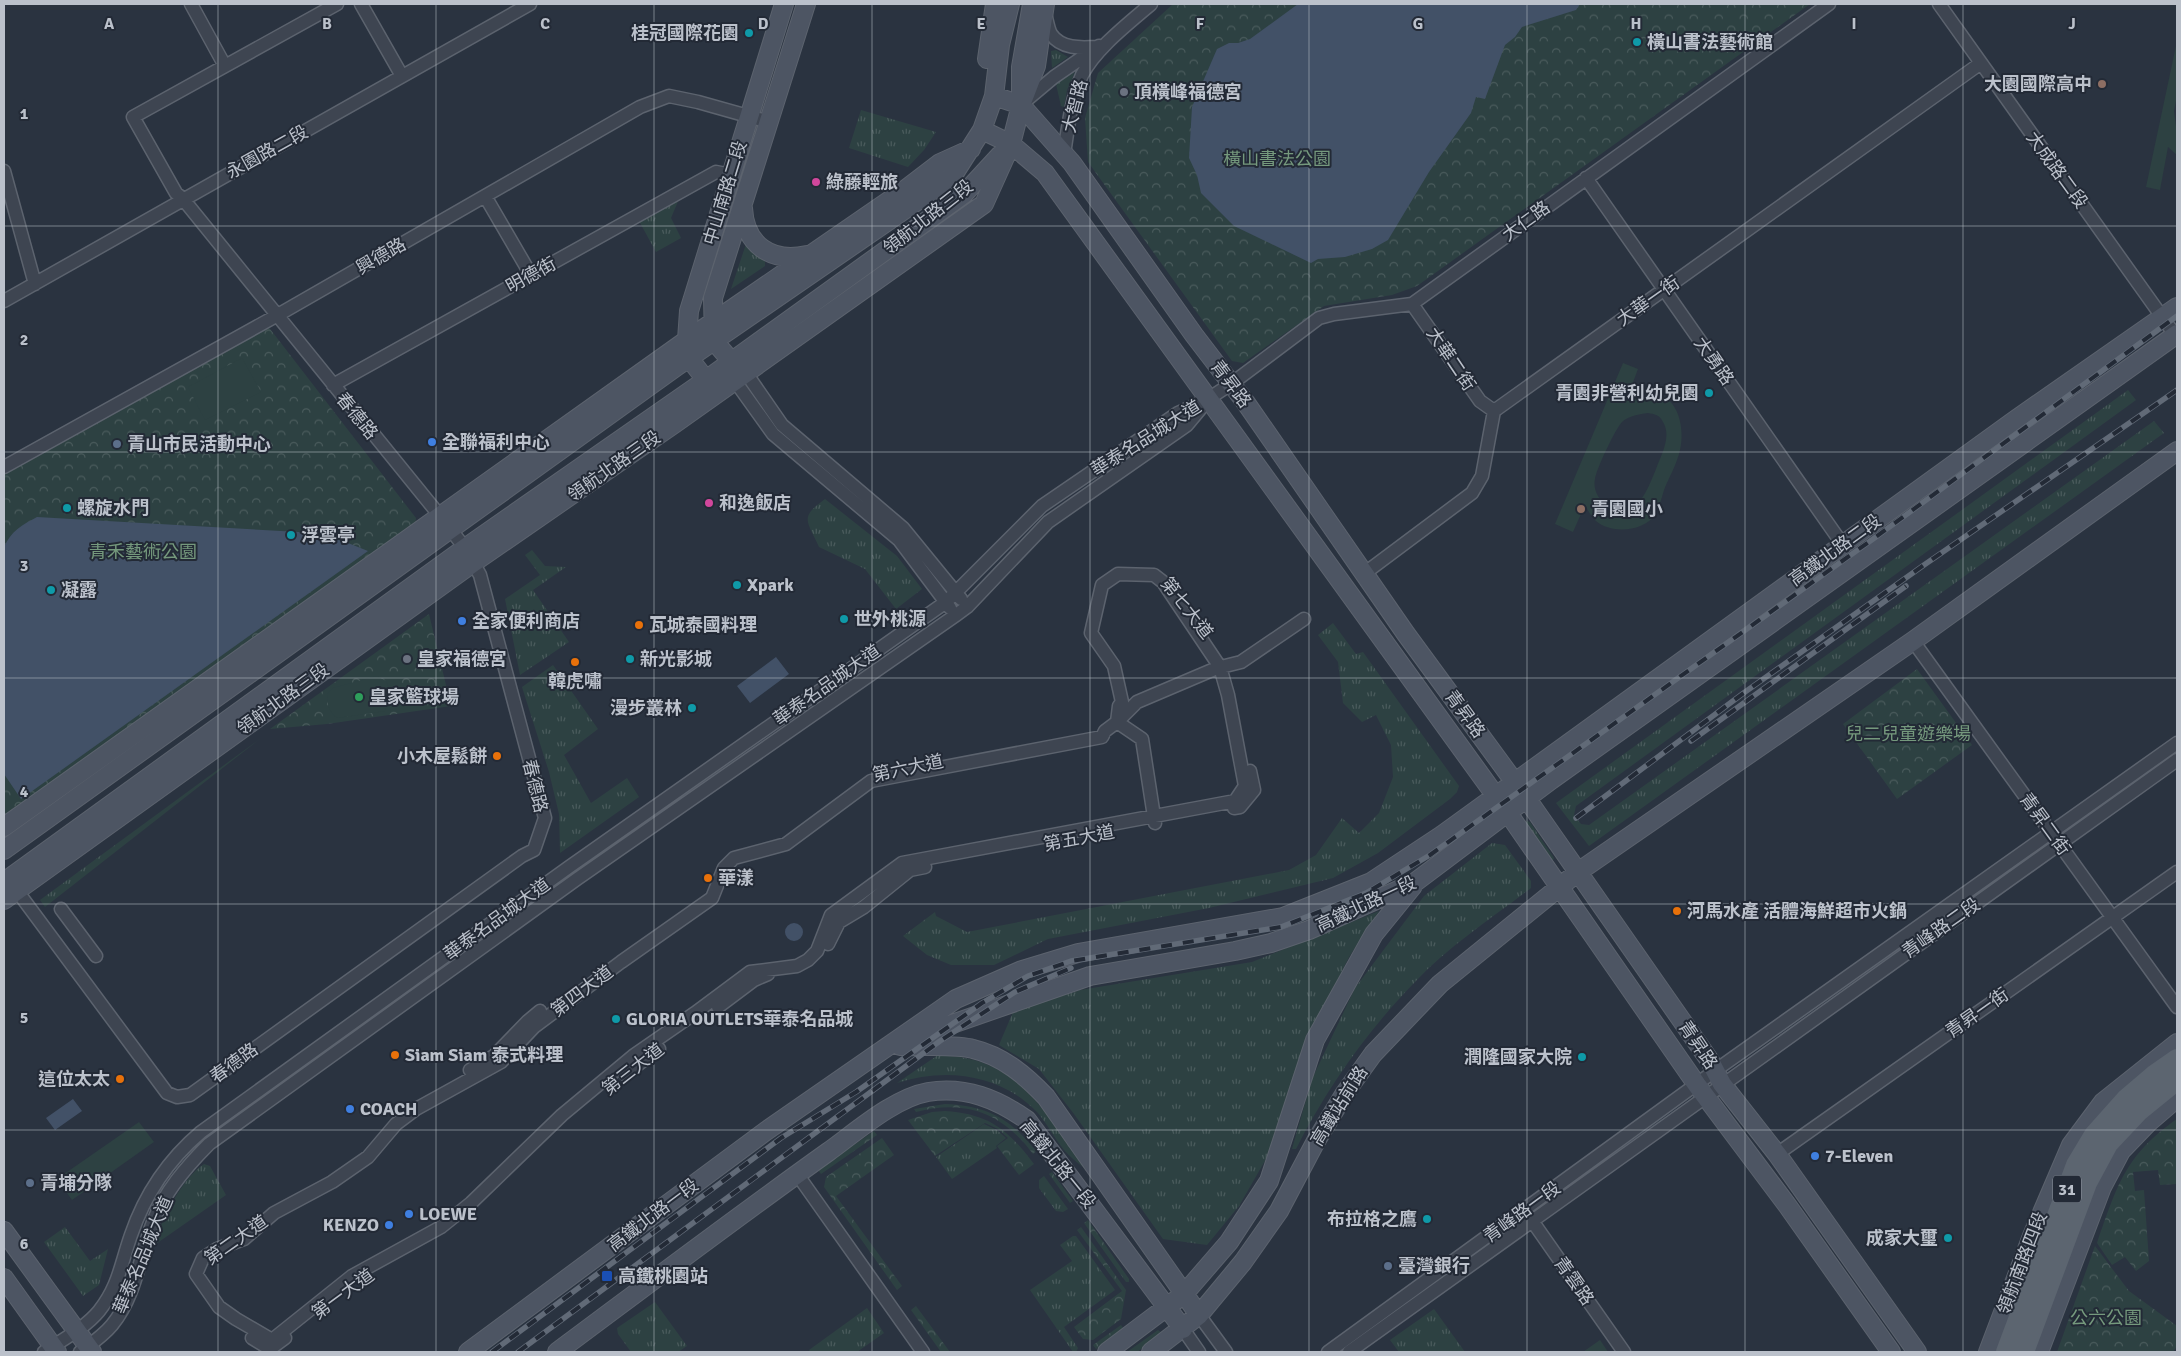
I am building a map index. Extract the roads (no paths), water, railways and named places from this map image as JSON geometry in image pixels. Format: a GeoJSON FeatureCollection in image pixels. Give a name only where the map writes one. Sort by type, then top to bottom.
{"type":"FeatureCollection","features":[{"type":"Feature","properties":{"kind":"main road","name":"領航南路四段"},"geometry":{"type":"LineString","coordinates":[[2006,1352],[2076,1165],[2094,1135],[2127,1098],[2154,1075],[2177,1059]]}},
{"type":"Feature","properties":{"kind":"main road","name":"領航南路四段"},"geometry":{"type":"LineString","coordinates":[[2024,1352],[2087,1183],[2108,1144],[2139,1111],[2177,1080]]}},
{"type":"Feature","properties":{"kind":"street"},"geometry":{"type":"LineString","coordinates":[[191,4],[225,66],[338,4]]}},
{"type":"Feature","properties":{"kind":"street"},"geometry":{"type":"LineString","coordinates":[[362,4],[402,76]]}},
{"type":"Feature","properties":{"kind":"street","name":"永園路二段"},"geometry":{"type":"LineString","coordinates":[[4,302],[530,4]]}},
{"type":"Feature","properties":{"kind":"street","name":"中山南路二段"},"geometry":{"type":"LineString","coordinates":[[689,358],[687,340],[689,311],[784,4]]}},
{"type":"Feature","properties":{"kind":"street","name":"中山南路二段"},"geometry":{"type":"LineString","coordinates":[[714,340],[714,298],[806,4]]}},
{"type":"Feature","properties":{"kind":"street"},"geometry":{"type":"LineString","coordinates":[[994,4],[986,60],[994,96],[1021,105]]}},
{"type":"Feature","properties":{"kind":"street","name":"領航北路三段"},"geometry":{"type":"LineString","coordinates":[[4,827],[445,523],[952,178],[982,130],[994,96],[1000,45],[1010,4]]}},
{"type":"Feature","properties":{"kind":"street","name":"大智路"},"geometry":{"type":"LineString","coordinates":[[1064,154],[1070,120],[1081,78],[1112,39],[1151,4]]}},
{"type":"Feature","properties":{"kind":"street","name":"大仁路"},"geometry":{"type":"LineString","coordinates":[[1208,399],[1319,318],[1334,314],[1412,304],[1829,4]]}},
{"type":"Feature","properties":{"kind":"street","name":"大成路二段"},"geometry":{"type":"LineString","coordinates":[[1938,4],[2176,335]]}},
{"type":"Feature","properties":{"kind":"street"},"geometry":{"type":"LineString","coordinates":[[1011,144],[1021,105],[1036,66],[1040,6]]}},
{"type":"Feature","properties":{"kind":"street","name":"大智路"},"geometry":{"type":"LineString","coordinates":[[1040,6],[1052,34],[1064,44],[1079,48],[1099,46]]}},
{"type":"Feature","properties":{"kind":"street","name":"大智路"},"geometry":{"type":"LineString","coordinates":[[1021,105],[1054,77],[1112,39]]}},
{"type":"Feature","properties":{"kind":"street","name":"大華一街"},"geometry":{"type":"LineString","coordinates":[[1494,411],[1981,63]]}},
{"type":"Feature","properties":{"kind":"street","name":"春德路"},"geometry":{"type":"LineString","coordinates":[[7,885],[167,1093],[177,1097],[190,1095],[522,856],[534,850],[545,818],[480,575],[469,555],[184,200],[176,193],[133,117],[225,66]]}},
{"type":"Feature","properties":{"kind":"street","name":"興德路"},"geometry":{"type":"LineString","coordinates":[[4,467],[276,316],[640,107],[669,96],[769,122]]}},
{"type":"Feature","properties":{"kind":"street","name":"青昇路"},"geometry":{"type":"LineString","coordinates":[[1021,105],[1064,154],[1231,384],[1365,572],[1406,634],[1526,798],[1719,1077],[1777,1154],[1917,1352]]}},
{"type":"Feature","properties":{"kind":"street","name":"青昇路"},"geometry":{"type":"LineString","coordinates":[[982,130],[1011,144],[1045,173],[1496,796],[1701,1090],[1787,1205],[1892,1352]]}},
{"type":"Feature","properties":{"kind":"street","name":"領航北路三段"},"geometry":{"type":"LineString","coordinates":[[7,885],[469,555],[706,380],[964,194],[1011,144]]}},
{"type":"Feature","properties":{"kind":"street","name":"領航北路三段"},"geometry":{"type":"LineString","coordinates":[[469,555],[740,377],[984,204],[1011,144]]}},
{"type":"Feature","properties":{"kind":"street","name":"領航北路三段"},"geometry":{"type":"LineString","coordinates":[[4,850],[445,523],[687,340],[940,164],[970,148]]}},
{"type":"Feature","properties":{"kind":"street"},"geometry":{"type":"LineString","coordinates":[[4,171],[6,189],[34,284]]}},
{"type":"Feature","properties":{"kind":"street","name":"明德街"},"geometry":{"type":"LineString","coordinates":[[332,385],[716,172],[731,175]]}},
{"type":"Feature","properties":{"kind":"street","name":"大勇路"},"geometry":{"type":"LineString","coordinates":[[1586,178],[1843,544]]}},
{"type":"Feature","properties":{"kind":"street"},"geometry":{"type":"LineString","coordinates":[[486,196],[530,275]]}},
{"type":"Feature","properties":{"kind":"street"},"geometry":{"type":"LineString","coordinates":[[743,202],[744,219],[749,234],[760,248],[778,256],[794,258],[810,255]]}},
{"type":"Feature","properties":{"kind":"street","name":"大華二街"},"geometry":{"type":"LineString","coordinates":[[1412,304],[1480,401],[1494,411]]}},
{"type":"Feature","properties":{"kind":"street","name":"高鐵北路二段"},"geometry":{"type":"LineString","coordinates":[[1496,796],[1843,544],[2177,307]]}},
{"type":"Feature","properties":{"kind":"street","name":"高鐵北路二段"},"geometry":{"type":"LineString","coordinates":[[1508,813],[1526,798],[2176,335]]}},
{"type":"Feature","properties":{"kind":"street"},"geometry":{"type":"LineString","coordinates":[[714,340],[732,362],[773,434],[899,540],[956,615]]}},
{"type":"Feature","properties":{"kind":"street"},"geometry":{"type":"LineString","coordinates":[[689,358],[706,380],[740,377]]}},
{"type":"Feature","properties":{"kind":"street"},"geometry":{"type":"LineString","coordinates":[[740,377],[782,425],[904,528],[967,607]]}},
{"type":"Feature","properties":{"kind":"street","name":"華泰名品城大道"},"geometry":{"type":"LineString","coordinates":[[52,1350],[98,1312],[116,1286],[142,1205],[163,1172],[184,1147],[201,1132],[577,861],[946,602],[1042,506],[1178,413],[1208,399]]}},
{"type":"Feature","properties":{"kind":"street","name":"華泰名品城大道"},"geometry":{"type":"LineString","coordinates":[[86,1350],[113,1324],[129,1297],[153,1220],[170,1189],[194,1159],[209,1144],[577,879],[967,607],[1048,522],[1187,425],[1208,399]]}},
{"type":"Feature","properties":{"kind":"street"},"geometry":{"type":"LineString","coordinates":[[1365,572],[1472,493],[1482,476],[1494,411]]}},
{"type":"Feature","properties":{"kind":"street"},"geometry":{"type":"LineString","coordinates":[[1559,886],[1913,641],[2177,451]]}},
{"type":"Feature","properties":{"kind":"street","name":"第七大道"},"geometry":{"type":"LineString","coordinates":[[1117,722],[1119,706],[1115,704],[1107,669],[1083,635],[1096,581],[1117,567],[1156,570],[1167,578],[1216,645],[1224,666]]}},
{"type":"Feature","properties":{"kind":"street","name":"第六大道"},"geometry":{"type":"LineString","coordinates":[[732,856],[783,840],[867,775],[1099,729],[1105,731],[1137,702],[1224,666],[1241,662],[1304,619]]}},
{"type":"Feature","properties":{"kind":"street","name":"青昇二街"},"geometry":{"type":"LineString","coordinates":[[1913,641],[2177,1007]]}},
{"type":"Feature","properties":{"kind":"street","name":"第五大道"},"geometry":{"type":"LineString","coordinates":[[809,962],[823,955],[839,922],[864,907],[910,870],[1151,820],[1240,807],[1254,790],[1224,666]]}},
{"type":"Feature","properties":{"kind":"street"},"geometry":{"type":"LineString","coordinates":[[1117,722],[1142,740],[1151,820]]}},
{"type":"Feature","properties":{"kind":"street","name":"青峰路二段"},"geometry":{"type":"LineString","coordinates":[[1719,1077],[2051,832],[2177,743]]}},
{"type":"Feature","properties":{"kind":"street","name":"青峰路二段"},"geometry":{"type":"LineString","coordinates":[[1719,1077],[2060,844],[2177,760]]}},
{"type":"Feature","properties":{"kind":"street","name":"高鐵北路一段"},"geometry":{"type":"LineString","coordinates":[[468,1352],[766,1131],[956,999],[1022,970],[1078,954],[1283,917],[1371,882],[1496,796]]}},
{"type":"Feature","properties":{"kind":"street","name":"高鐵北路一段"},"geometry":{"type":"LineString","coordinates":[[890,1046],[1056,986],[1090,976],[1271,943],[1309,930],[1414,883],[1508,813]]}},
{"type":"Feature","properties":{"kind":"street","name":"第四大道"},"geometry":{"type":"LineString","coordinates":[[414,1106],[494,1056],[528,1021],[617,955],[708,894],[711,880],[720,864],[732,856]]}},
{"type":"Feature","properties":{"kind":"street","name":"青昇一街"},"geometry":{"type":"LineString","coordinates":[[1777,1154],[2177,872]]}},
{"type":"Feature","properties":{"kind":"street","name":"高鐵站前路"},"geometry":{"type":"LineString","coordinates":[[1184,1294],[1229,1242],[1269,1181],[1315,1040],[1374,934],[1414,883]]}},
{"type":"Feature","properties":{"kind":"street","name":"高鐵站前路"},"geometry":{"type":"LineString","coordinates":[[1151,1352],[1199,1315],[1243,1262],[1279,1211],[1316,1141],[1345,1093],[1373,1054],[1440,984],[1559,886]]}},
{"type":"Feature","properties":{"kind":"street"},"geometry":{"type":"LineString","coordinates":[[61,909],[96,956]]}},
{"type":"Feature","properties":{"kind":"street","name":"第三大道"},"geometry":{"type":"LineString","coordinates":[[476,1203],[569,1120],[638,1063],[754,980],[771,973],[800,971],[809,962]]}},
{"type":"Feature","properties":{"kind":"street","name":"領航南路四段"},"geometry":{"type":"LineString","coordinates":[[1988,1352],[2042,1213],[2071,1145],[2103,1102],[2177,1043]]}},
{"type":"Feature","properties":{"kind":"street","name":"高鐵北路一段"},"geometry":{"type":"LineString","coordinates":[[890,1046],[972,1048],[1001,1060],[1028,1078],[1046,1097],[1199,1315]]}},
{"type":"Feature","properties":{"kind":"street","name":"青峰路一段"},"geometry":{"type":"LineString","coordinates":[[1349,1352],[1528,1216],[1719,1077]]}},
{"type":"Feature","properties":{"kind":"street","name":"高鐵北路一段"},"geometry":{"type":"LineString","coordinates":[[557,1352],[797,1174],[879,1116],[910,1097],[928,1092],[956,1090],[982,1095],[1004,1104],[1027,1120],[1183,1329]]}},
{"type":"Feature","properties":{"kind":"street","name":"31"},"geometry":{"type":"LineString","coordinates":[[2039,1352],[2102,1187],[2121,1151],[2148,1122],[2177,1098]]}},
{"type":"Feature","properties":{"kind":"street","name":"第二大道"},"geometry":{"type":"LineString","coordinates":[[414,1106],[368,1157],[332,1182],[274,1213],[244,1239],[217,1249],[203,1258],[196,1274],[219,1307],[272,1340],[352,1276],[441,1227],[476,1203]]}},
{"type":"Feature","properties":{"kind":"street","name":"第二大道"},"geometry":{"type":"LineString","coordinates":[[213,1310],[188,1275],[197,1253],[214,1242],[239,1234],[269,1208],[326,1178],[362,1154],[390,1120],[414,1106]]}},
{"type":"Feature","properties":{"kind":"street"},"geometry":{"type":"LineString","coordinates":[[797,1174],[923,1352]]}},
{"type":"Feature","properties":{"kind":"street","name":"第一大道"},"geometry":{"type":"LineString","coordinates":[[213,1310],[231,1325],[270,1349],[359,1279],[451,1230],[476,1203]]}},
{"type":"Feature","properties":{"kind":"street"},"geometry":{"type":"LineString","coordinates":[[2033,1279],[2042,1213]]}},
{"type":"Feature","properties":{"kind":"street","name":"青峰路一段"},"geometry":{"type":"LineString","coordinates":[[1328,1352],[1528,1216]]}},
{"type":"Feature","properties":{"kind":"street","name":"青雲路"},"geometry":{"type":"LineString","coordinates":[[1528,1216],[1624,1352]]}},
{"type":"Feature","properties":{"kind":"street"},"geometry":{"type":"LineString","coordinates":[[4,1231],[76,1330],[86,1350]]}},
{"type":"Feature","properties":{"kind":"street"},"geometry":{"type":"LineString","coordinates":[[4,1278],[52,1350]]}},
{"type":"Feature","properties":{"kind":"street"},"geometry":{"type":"LineString","coordinates":[[1107,1352],[1184,1294]]}},
{"type":"Feature","properties":{"kind":"street"},"geometry":{"type":"LineString","coordinates":[[1199,1315],[1226,1352]]}},
{"type":"Feature","properties":{"kind":"street"},"geometry":{"type":"LineString","coordinates":[[1183,1329],[1199,1352]]}},
{"type":"Feature","properties":{"kind":"water"},"geometry":{"type":"Polygon","coordinates":[[[1298,4],[1580,4],[1576,10],[1522,27],[1515,37],[1505,45],[1485,99],[1476,97],[1471,113],[1429,172],[1388,240],[1372,249],[1345,257],[1318,259],[1311,263],[1234,226],[1201,193],[1197,175],[1189,158],[1192,107],[1217,49],[1229,43],[1238,43],[1250,39],[1298,4]]]}},
{"type":"Feature","properties":{"kind":"water"},"geometry":{"type":"Polygon","coordinates":[[[37,517],[299,532],[343,541],[368,551],[21,799],[4,774],[4,547],[18,529],[37,517]]]}},
{"type":"Feature","properties":{"kind":"water"},"geometry":{"type":"Polygon","coordinates":[[[776,657],[789,674],[750,703],[737,686],[776,657]]]}},
{"type":"Feature","properties":{"kind":"water"},"geometry":{"type":"Polygon","coordinates":[[[794,923],[800,926],[803,932],[800,938],[794,941],[788,938],[785,932],[788,926],[794,923]]]}},
{"type":"Feature","properties":{"kind":"water"},"geometry":{"type":"Polygon","coordinates":[[[73,1099],[82,1111],[55,1130],[46,1118],[73,1099]]]}},
{"type":"Feature","properties":{"kind":"railway"},"geometry":{"type":"LineString","coordinates":[[492,1352],[781,1138],[856,1092],[982,1003],[1028,976],[1071,961],[1281,927],[1366,893],[1430,855],[1873,539],[2177,316]]}},
{"type":"Feature","properties":{"kind":"railway"},"geometry":{"type":"LineString","coordinates":[[1576,818],[1745,692],[1924,565],[2177,390]]}},
{"type":"Feature","properties":{"kind":"railway"},"geometry":{"type":"LineString","coordinates":[[1691,741],[1906,586]]}},
{"type":"Feature","properties":{"kind":"railway"},"geometry":{"type":"LineString","coordinates":[[518,1352],[940,1041],[1015,992],[1071,968]]}},
{"type":"Feature","properties":{"kind":"place","name":"桂冠國際花園"},"geometry":{"type":"Point","coordinates":[749,33]}},
{"type":"Feature","properties":{"kind":"place","name":"橫山書法藝術館"},"geometry":{"type":"Point","coordinates":[1637,42]}},
{"type":"Feature","properties":{"kind":"place","name":"大園國際高中"},"geometry":{"type":"Point","coordinates":[2102,84]}},
{"type":"Feature","properties":{"kind":"place","name":"頂橫峰福德宮"},"geometry":{"type":"Point","coordinates":[1124,92]}},
{"type":"Feature","properties":{"kind":"place","name":"綠藤輕旅"},"geometry":{"type":"Point","coordinates":[816,182]}},
{"type":"Feature","properties":{"kind":"place","name":"青園非營利幼兒園"},"geometry":{"type":"Point","coordinates":[1709,393]}},
{"type":"Feature","properties":{"kind":"place","name":"全聯福利中心"},"geometry":{"type":"Point","coordinates":[432,442]}},
{"type":"Feature","properties":{"kind":"place","name":"青山市民活動中心"},"geometry":{"type":"Point","coordinates":[117,444]}},
{"type":"Feature","properties":{"kind":"place","name":"和逸飯店"},"geometry":{"type":"Point","coordinates":[709,503]}},
{"type":"Feature","properties":{"kind":"place","name":"螺旋水門"},"geometry":{"type":"Point","coordinates":[67,508]}},
{"type":"Feature","properties":{"kind":"place","name":"青園國小"},"geometry":{"type":"Point","coordinates":[1581,509]}},
{"type":"Feature","properties":{"kind":"place","name":"浮雲亭"},"geometry":{"type":"Point","coordinates":[291,535]}},
{"type":"Feature","properties":{"kind":"place","name":"Xpark"},"geometry":{"type":"Point","coordinates":[737,585]}},
{"type":"Feature","properties":{"kind":"place","name":"凝露"},"geometry":{"type":"Point","coordinates":[51,590]}},
{"type":"Feature","properties":{"kind":"place","name":"世外桃源"},"geometry":{"type":"Point","coordinates":[844,619]}},
{"type":"Feature","properties":{"kind":"place","name":"全家便利商店"},"geometry":{"type":"Point","coordinates":[462,621]}},
{"type":"Feature","properties":{"kind":"place","name":"瓦城泰國料理"},"geometry":{"type":"Point","coordinates":[639,625]}},
{"type":"Feature","properties":{"kind":"place","name":"皇家福德宮"},"geometry":{"type":"Point","coordinates":[407,659]}},
{"type":"Feature","properties":{"kind":"place","name":"新光影城"},"geometry":{"type":"Point","coordinates":[630,659]}},
{"type":"Feature","properties":{"kind":"place","name":"韓虎嘯"},"geometry":{"type":"Point","coordinates":[575,662]}},
{"type":"Feature","properties":{"kind":"place","name":"皇家籃球場"},"geometry":{"type":"Point","coordinates":[359,697]}},
{"type":"Feature","properties":{"kind":"place","name":"漫步叢林"},"geometry":{"type":"Point","coordinates":[692,708]}},
{"type":"Feature","properties":{"kind":"place","name":"小木屋鬆餅"},"geometry":{"type":"Point","coordinates":[497,756]}},
{"type":"Feature","properties":{"kind":"place","name":"華漾"},"geometry":{"type":"Point","coordinates":[708,878]}},
{"type":"Feature","properties":{"kind":"place","name":"河馬水產 活體海鮮超市火鍋"},"geometry":{"type":"Point","coordinates":[1677,911]}},
{"type":"Feature","properties":{"kind":"place","name":"GLORIA OUTLETS華泰名品城"},"geometry":{"type":"Point","coordinates":[616,1019]}},
{"type":"Feature","properties":{"kind":"place","name":"Siam Siam 泰式料理"},"geometry":{"type":"Point","coordinates":[395,1055]}},
{"type":"Feature","properties":{"kind":"place","name":"潤隆國家大院"},"geometry":{"type":"Point","coordinates":[1582,1057]}},
{"type":"Feature","properties":{"kind":"place","name":"這位太太"},"geometry":{"type":"Point","coordinates":[120,1079]}},
{"type":"Feature","properties":{"kind":"place","name":"COACH"},"geometry":{"type":"Point","coordinates":[350,1109]}},
{"type":"Feature","properties":{"kind":"place","name":"7-Eleven"},"geometry":{"type":"Point","coordinates":[1815,1156]}},
{"type":"Feature","properties":{"kind":"place","name":"青埔分隊"},"geometry":{"type":"Point","coordinates":[30,1183]}},
{"type":"Feature","properties":{"kind":"place","name":"LOEWE"},"geometry":{"type":"Point","coordinates":[409,1214]}},
{"type":"Feature","properties":{"kind":"place","name":"布拉格之鷹"},"geometry":{"type":"Point","coordinates":[1427,1219]}},
{"type":"Feature","properties":{"kind":"place","name":"KENZO"},"geometry":{"type":"Point","coordinates":[389,1225]}},
{"type":"Feature","properties":{"kind":"place","name":"成家大璽"},"geometry":{"type":"Point","coordinates":[1948,1238]}},
{"type":"Feature","properties":{"kind":"place","name":"臺灣銀行"},"geometry":{"type":"Point","coordinates":[1388,1266]}},
{"type":"Feature","properties":{"kind":"place","name":"高鐵桃園站"},"geometry":{"type":"Point","coordinates":[607,1276]}},
{"type":"Feature","properties":{"kind":"park label","name":"橫山書法公園"},"geometry":{"type":"Point","coordinates":[1277,159]}},
{"type":"Feature","properties":{"kind":"park label","name":"青禾藝術公園"},"geometry":{"type":"Point","coordinates":[143,552]}},
{"type":"Feature","properties":{"kind":"park label","name":"兒二兒童遊樂場"},"geometry":{"type":"Point","coordinates":[1908,734]}},
{"type":"Feature","properties":{"kind":"park label","name":"公六公園"},"geometry":{"type":"Point","coordinates":[2106,1318]}}]}
